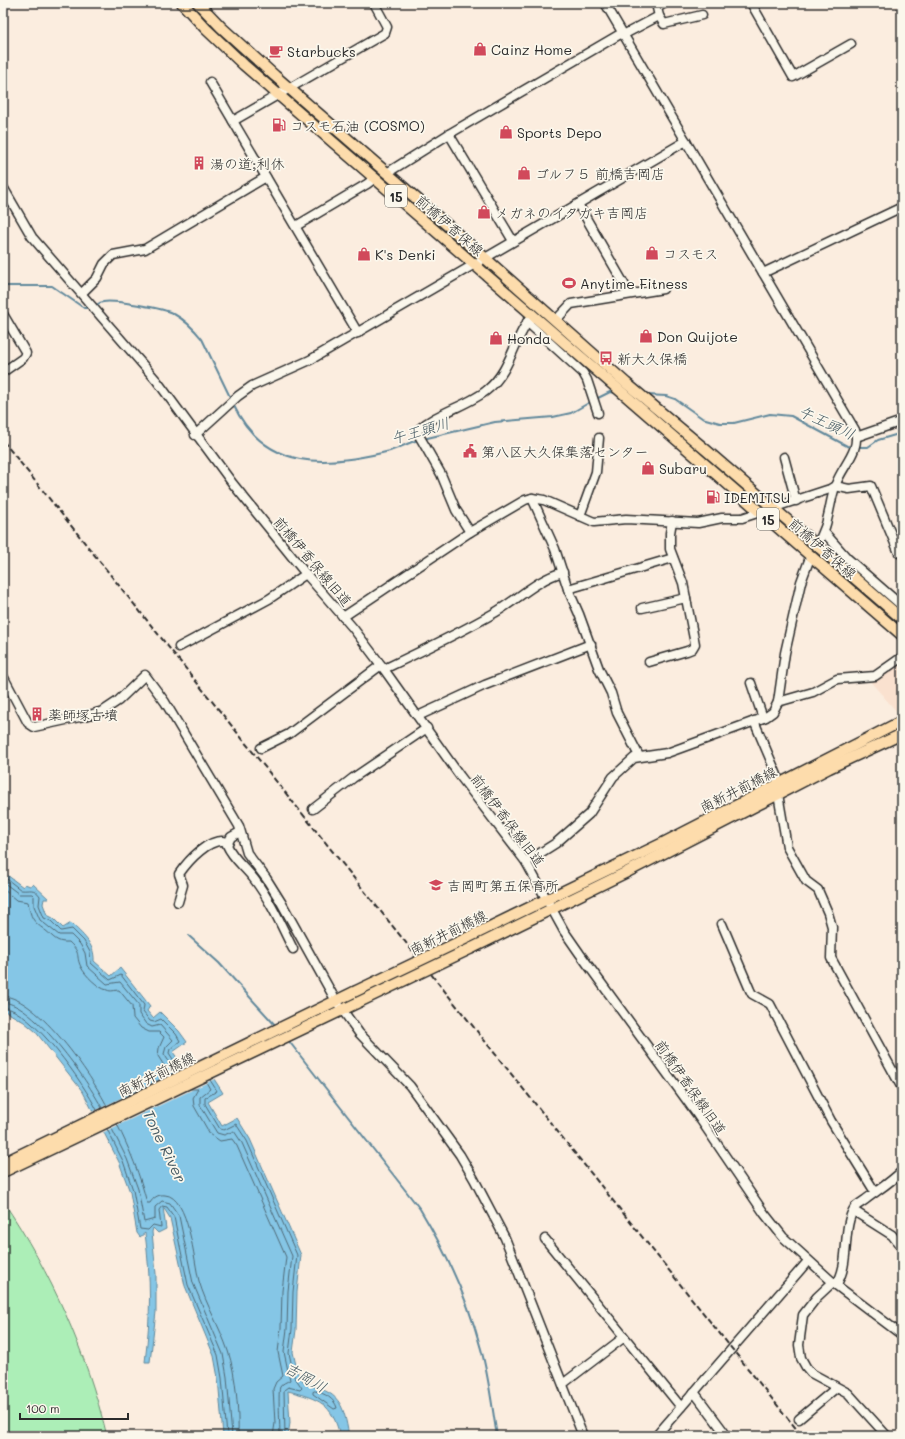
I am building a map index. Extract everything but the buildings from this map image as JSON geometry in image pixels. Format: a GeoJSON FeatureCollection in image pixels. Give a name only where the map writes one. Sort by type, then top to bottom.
{"type":"FeatureCollection","features":[{"type":"Feature","properties":{"kind":"main road","name":"前橋伊香保線"},"geometry":{"type":"LineString","coordinates":[[182,3],[221,42],[278,94],[474,264],[530,319],[614,383],[902,635]]}},
{"type":"Feature","properties":{"kind":"main road","name":"前橋伊香保線"},"geometry":{"type":"LineString","coordinates":[[198,3],[238,43],[556,320],[626,383],[902,619]]}},
{"type":"Feature","properties":{"kind":"main road","name":"南新井前橋線"},"geometry":{"type":"LineString","coordinates":[[3,1172],[553,909],[902,721]]}},
{"type":"Feature","properties":{"kind":"main road","name":"南新井前橋線"},"geometry":{"type":"LineString","coordinates":[[3,1163],[547,899],[778,789],[902,734]]}},
{"type":"Feature","properties":{"kind":"street"},"geometry":{"type":"LineString","coordinates":[[233,121],[385,33],[387,27],[374,3]]}},
{"type":"Feature","properties":{"kind":"street"},"geometry":{"type":"LineString","coordinates":[[605,3],[844,409],[856,439],[853,453],[835,486],[824,532],[816,545]]}},
{"type":"Feature","properties":{"kind":"street"},"geometry":{"type":"LineString","coordinates":[[665,3],[657,8],[658,16],[666,24],[702,16]]}},
{"type":"Feature","properties":{"kind":"street"},"geometry":{"type":"LineString","coordinates":[[751,3],[792,78],[851,44]]}},
{"type":"Feature","properties":{"kind":"street"},"geometry":{"type":"LineString","coordinates":[[387,173],[449,134],[622,34],[658,16]]}},
{"type":"Feature","properties":{"kind":"street"},"geometry":{"type":"LineString","coordinates":[[210,82],[358,332]]}},
{"type":"Feature","properties":{"kind":"street"},"geometry":{"type":"LineString","coordinates":[[449,134],[514,241]]}},
{"type":"Feature","properties":{"kind":"street"},"geometry":{"type":"LineString","coordinates":[[195,435],[238,396],[258,383],[310,360],[686,141]]}},
{"type":"Feature","properties":{"kind":"street"},"geometry":{"type":"LineString","coordinates":[[82,294],[97,278],[104,264],[113,255],[145,249],[266,177]]}},
{"type":"Feature","properties":{"kind":"street"},"geometry":{"type":"LineString","coordinates":[[296,226],[375,178]]}},
{"type":"Feature","properties":{"kind":"street","name":"前橋伊香保線旧道"},"geometry":{"type":"LineString","coordinates":[[3,187],[32,237],[157,381],[195,435],[382,667],[460,776],[526,862],[564,931],[696,1113],[764,1213],[783,1237],[808,1261],[834,1284],[902,1336]]}},
{"type":"Feature","properties":{"kind":"street"},"geometry":{"type":"LineString","coordinates":[[578,204],[627,289],[628,294]]}},
{"type":"Feature","properties":{"kind":"street"},"geometry":{"type":"LineString","coordinates":[[763,273],[902,207]]}},
{"type":"Feature","properties":{"kind":"street"},"geometry":{"type":"LineString","coordinates":[[556,320],[571,304],[663,289]]}},
{"type":"Feature","properties":{"kind":"street"},"geometry":{"type":"LineString","coordinates":[[3,314],[6,326],[26,353],[23,358],[3,372]]}},
{"type":"Feature","properties":{"kind":"street"},"geometry":{"type":"LineString","coordinates":[[470,532],[456,510],[441,474],[418,434],[418,431],[425,424],[475,398],[492,386],[508,365],[530,319],[583,373],[598,413]]}},
{"type":"Feature","properties":{"kind":"street"},"geometry":{"type":"LineString","coordinates":[[856,439],[902,421]]}},
{"type":"Feature","properties":{"kind":"street"},"geometry":{"type":"LineString","coordinates":[[580,516],[596,472],[599,438]]}},
{"type":"Feature","properties":{"kind":"street"},"geometry":{"type":"LineString","coordinates":[[784,457],[796,501]]}},
{"type":"Feature","properties":{"kind":"street"},"geometry":{"type":"LineString","coordinates":[[343,617],[470,532],[525,500],[532,498],[551,503],[594,522],[626,519],[703,522],[722,518],[742,518],[830,490],[835,486]]}},
{"type":"Feature","properties":{"kind":"street"},"geometry":{"type":"LineString","coordinates":[[835,486],[849,489],[871,486],[899,553],[902,554]]}},
{"type":"Feature","properties":{"kind":"street"},"geometry":{"type":"LineString","coordinates":[[532,498],[545,524],[568,589],[591,644],[599,670],[611,693],[617,713],[639,756]]}},
{"type":"Feature","properties":{"kind":"street"},"geometry":{"type":"LineString","coordinates":[[649,662],[687,651],[694,646],[696,642],[680,572],[673,558],[669,540],[672,521]]}},
{"type":"Feature","properties":{"kind":"street"},"geometry":{"type":"LineString","coordinates":[[824,532],[847,558],[902,606]]}},
{"type":"Feature","properties":{"kind":"street"},"geometry":{"type":"LineString","coordinates":[[526,862],[556,843],[589,814],[619,770],[639,756],[667,754],[764,718],[773,712],[778,702],[785,653],[801,582],[810,555]]}},
{"type":"Feature","properties":{"kind":"street"},"geometry":{"type":"LineString","coordinates":[[568,589],[673,558]]}},
{"type":"Feature","properties":{"kind":"street"},"geometry":{"type":"LineString","coordinates":[[261,748],[290,734],[382,667],[428,650],[497,611],[529,590],[563,572]]}},
{"type":"Feature","properties":{"kind":"street"},"geometry":{"type":"LineString","coordinates":[[179,647],[269,600],[306,574]]}},
{"type":"Feature","properties":{"kind":"street"},"geometry":{"type":"LineString","coordinates":[[642,608],[686,598]]}},
{"type":"Feature","properties":{"kind":"street"},"geometry":{"type":"LineString","coordinates":[[418,716],[485,685],[591,644]]}},
{"type":"Feature","properties":{"kind":"street"},"geometry":{"type":"LineString","coordinates":[[778,702],[812,692],[837,679],[875,676],[902,657]]}},
{"type":"Feature","properties":{"kind":"street"},"geometry":{"type":"LineString","coordinates":[[3,676],[28,723],[34,727],[90,716],[103,711],[118,701],[145,675],[174,717],[240,832],[247,853],[282,902],[336,1001],[359,1033],[410,1086],[463,1161],[492,1210],[505,1238],[564,1383],[583,1436]]}},
{"type":"Feature","properties":{"kind":"street"},"geometry":{"type":"LineString","coordinates":[[751,683],[764,718]]}},
{"type":"Feature","properties":{"kind":"street"},"geometry":{"type":"LineString","coordinates":[[754,721],[777,775],[787,847],[806,882],[818,890],[828,913],[832,927],[831,958],[837,972],[902,1088]]}},
{"type":"Feature","properties":{"kind":"street"},"geometry":{"type":"LineString","coordinates":[[313,809],[353,778],[426,728]]}},
{"type":"Feature","properties":{"kind":"street"},"geometry":{"type":"LineString","coordinates":[[227,842],[231,837],[240,832]]}},
{"type":"Feature","properties":{"kind":"street"},"geometry":{"type":"LineString","coordinates":[[178,902],[183,885],[179,874],[186,863],[214,841],[222,840],[227,842]]}},
{"type":"Feature","properties":{"kind":"street"},"geometry":{"type":"LineString","coordinates":[[227,842],[232,855],[264,892],[293,949]]}},
{"type":"Feature","properties":{"kind":"street"},"geometry":{"type":"LineString","coordinates":[[722,924],[752,994],[770,1004],[831,1121],[875,1192]]}},
{"type":"Feature","properties":{"kind":"street"},"geometry":{"type":"LineString","coordinates":[[887,1436],[848,1393],[836,1388],[811,1373],[801,1358],[799,1345],[803,1315],[817,1297],[834,1284],[843,1269],[848,1226],[855,1207],[894,1180],[902,1171]]}},
{"type":"Feature","properties":{"kind":"street"},"geometry":{"type":"LineString","coordinates":[[854,1211],[892,1235],[902,1248]]}},
{"type":"Feature","properties":{"kind":"street"},"geometry":{"type":"LineString","coordinates":[[545,1239],[680,1407]]}},
{"type":"Feature","properties":{"kind":"street"},"geometry":{"type":"LineString","coordinates":[[656,1436],[808,1261]]}},
{"type":"Feature","properties":{"kind":"street"},"geometry":{"type":"LineString","coordinates":[[564,1383],[624,1338]]}},
{"type":"Feature","properties":{"kind":"street"},"geometry":{"type":"LineString","coordinates":[[799,1419],[836,1388]]}},
{"type":"Feature","properties":{"kind":"street"},"geometry":{"type":"LineString","coordinates":[[694,1392],[723,1434]]}},
{"type":"Feature","properties":{"kind":"shaded area"},"geometry":{"type":"Polygon","coordinates":[[[902,659],[902,711],[898,713],[868,679],[902,659]]]}},
{"type":"Feature","properties":{"kind":"green space"},"geometry":{"type":"Polygon","coordinates":[[[3,1201],[37,1257],[66,1314],[89,1374],[99,1404],[107,1436],[3,1436],[3,1201]]]}},
{"type":"Feature","properties":{"kind":"water","name":"Tone River"},"geometry":{"type":"Polygon","coordinates":[[[3,872],[23,887],[25,884],[30,886],[33,884],[49,899],[44,899],[43,904],[47,915],[53,918],[63,928],[71,923],[90,944],[94,955],[94,961],[111,976],[120,968],[150,1006],[147,1011],[153,1018],[160,1012],[179,1031],[187,1042],[173,1052],[188,1074],[214,1079],[223,1093],[208,1102],[222,1126],[237,1118],[250,1139],[301,1255],[293,1352],[298,1374],[305,1384],[326,1391],[333,1395],[338,1401],[345,1415],[349,1436],[340,1436],[333,1416],[323,1404],[308,1397],[288,1391],[290,1423],[288,1436],[223,1436],[218,1378],[214,1356],[185,1286],[170,1218],[163,1207],[166,1229],[158,1233],[153,1228],[152,1232],[156,1274],[156,1312],[150,1362],[145,1362],[150,1297],[145,1233],[140,1237],[137,1233],[130,1192],[119,1162],[83,1092],[35,1031],[24,1022],[3,1010],[3,872]]]}},
{"type":"Feature","properties":{"kind":"pier"},"geometry":{"type":"Polygon","coordinates":[[[206,1063],[217,1078],[102,1133],[92,1112],[185,1067],[189,1072],[206,1063]]]}},
{"type":"Feature","properties":{"kind":"waterway","name":"午王頭川"},"geometry":{"type":"LineString","coordinates":[[3,286],[52,286],[84,308],[91,308]]}},
{"type":"Feature","properties":{"kind":"waterway","name":"午王頭川"},"geometry":{"type":"LineString","coordinates":[[95,306],[103,302],[128,303],[160,309],[178,316],[202,339],[231,399]]}},
{"type":"Feature","properties":{"kind":"waterway","name":"午王頭川"},"geometry":{"type":"LineString","coordinates":[[596,399],[610,392],[616,393]]}},
{"type":"Feature","properties":{"kind":"waterway","name":"午王頭川"},"geometry":{"type":"LineString","coordinates":[[647,395],[666,396],[675,399],[702,418],[720,423],[734,423],[770,414],[791,416],[847,446],[852,447]]}},
{"type":"Feature","properties":{"kind":"waterway","name":"午王頭川"},"geometry":{"type":"LineString","coordinates":[[423,439],[495,422],[553,417],[571,413],[592,401]]}},
{"type":"Feature","properties":{"kind":"waterway","name":"午王頭川"},"geometry":{"type":"LineString","coordinates":[[233,404],[246,426],[262,442],[280,453],[300,459],[321,461],[343,460],[390,451],[418,440]]}},
{"type":"Feature","properties":{"kind":"waterway","name":"午王頭川"},"geometry":{"type":"LineString","coordinates":[[857,447],[868,447],[878,440],[902,433]]}},
{"type":"Feature","properties":{"kind":"waterway"},"geometry":{"type":"LineString","coordinates":[[189,936],[219,963],[276,1026]]}},
{"type":"Feature","properties":{"kind":"waterway"},"geometry":{"type":"LineString","coordinates":[[288,1040],[420,1209],[439,1242],[463,1295],[476,1331],[486,1370],[497,1436]]}},
{"type":"Feature","properties":{"kind":"railway"},"geometry":{"type":"LineString","coordinates":[[3,441],[802,1436]]}},
{"type":"Feature","properties":{"kind":"place","name":"Cainz Home"},"geometry":{"type":"Point","coordinates":[480,49]}},
{"type":"Feature","properties":{"kind":"place","name":"Starbucks"},"geometry":{"type":"Point","coordinates":[276,51]}},
{"type":"Feature","properties":{"kind":"place","name":"コスモ石油 (COSMO)"},"geometry":{"type":"Point","coordinates":[279,125]}},
{"type":"Feature","properties":{"kind":"place","name":"Sports Depo"},"geometry":{"type":"Point","coordinates":[506,132]}},
{"type":"Feature","properties":{"kind":"place","name":"湯の道;利休"},"geometry":{"type":"Point","coordinates":[199,163]}},
{"type":"Feature","properties":{"kind":"place","name":"ゴルフ５ 前橋吉岡店"},"geometry":{"type":"Point","coordinates":[524,173]}},
{"type":"Feature","properties":{"kind":"place","name":"メガネのイタガキ吉岡店"},"geometry":{"type":"Point","coordinates":[484,212]}},
{"type":"Feature","properties":{"kind":"place","name":"コスモス"},"geometry":{"type":"Point","coordinates":[652,253]}},
{"type":"Feature","properties":{"kind":"place","name":"K's Denki"},"geometry":{"type":"Point","coordinates":[364,254]}},
{"type":"Feature","properties":{"kind":"place","name":"Anytime Fitness"},"geometry":{"type":"Point","coordinates":[569,283]}},
{"type":"Feature","properties":{"kind":"place","name":"Don Quijote"},"geometry":{"type":"Point","coordinates":[646,336]}},
{"type":"Feature","properties":{"kind":"place","name":"Honda"},"geometry":{"type":"Point","coordinates":[496,338]}},
{"type":"Feature","properties":{"kind":"place","name":"新大久保橋"},"geometry":{"type":"Point","coordinates":[606,358]}},
{"type":"Feature","properties":{"kind":"place","name":"第八区大久保集落センター"},"geometry":{"type":"Point","coordinates":[470,451]}},
{"type":"Feature","properties":{"kind":"place","name":"Subaru"},"geometry":{"type":"Point","coordinates":[648,468]}},
{"type":"Feature","properties":{"kind":"place","name":"IDEMITSU"},"geometry":{"type":"Point","coordinates":[713,497]}},
{"type":"Feature","properties":{"kind":"place","name":"薬師塚古墳"},"geometry":{"type":"Point","coordinates":[37,714]}},
{"type":"Feature","properties":{"kind":"place","name":"吉岡町第五保育所"},"geometry":{"type":"Point","coordinates":[436,885]}},
{"type":"Feature","properties":{"kind":"water label","name":"吉岡川"},"geometry":{"type":"Point","coordinates":[306,1377]}}]}
